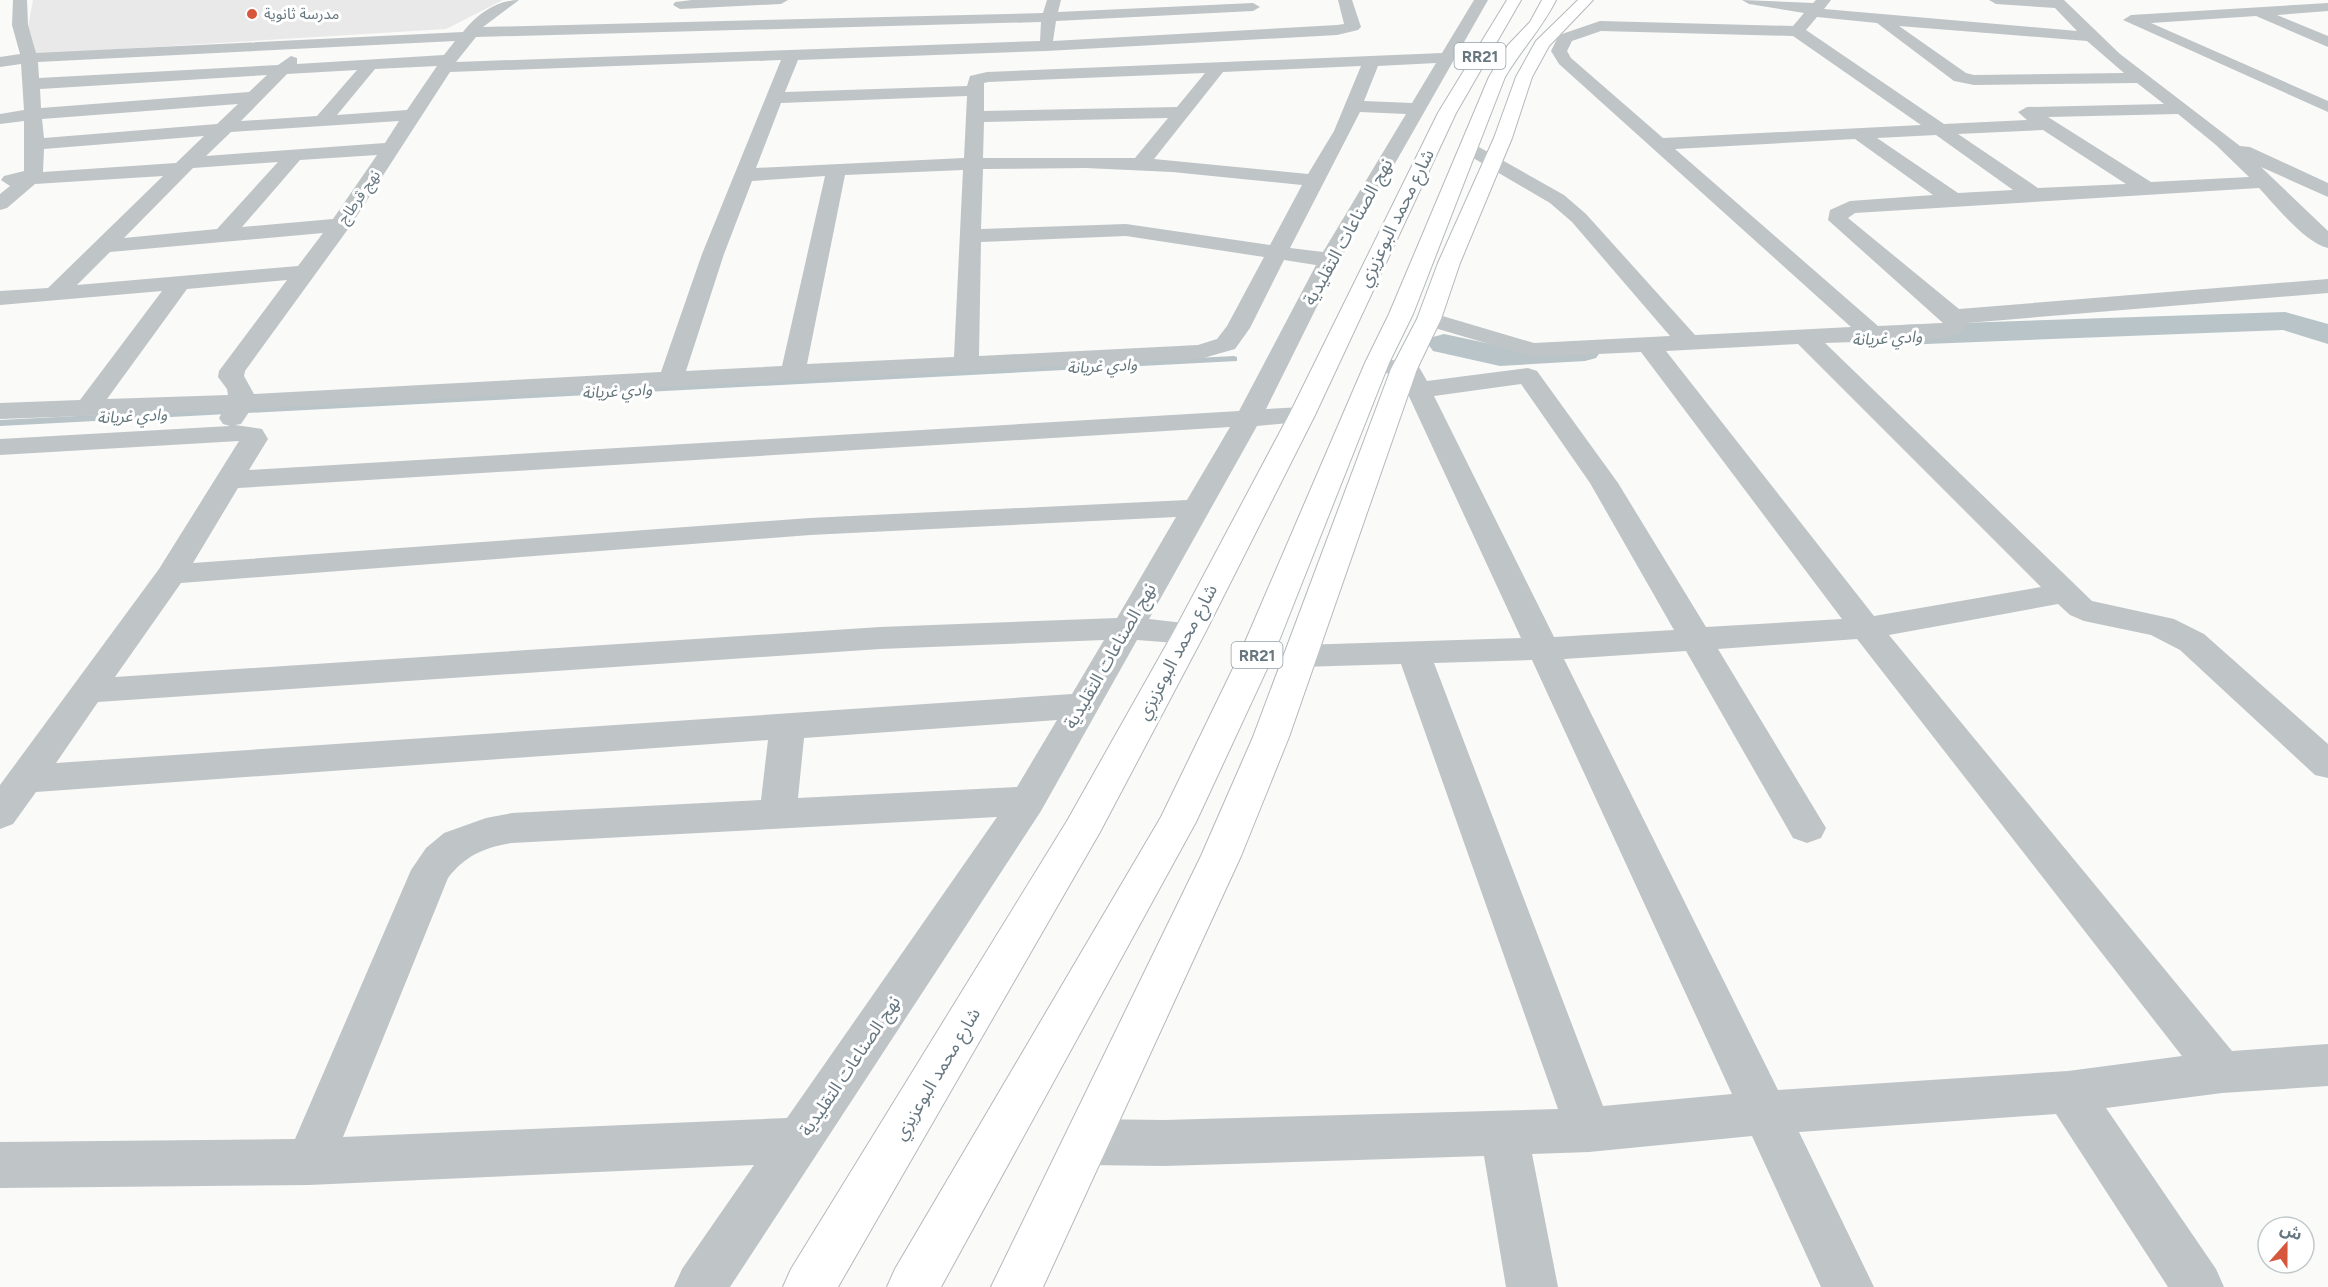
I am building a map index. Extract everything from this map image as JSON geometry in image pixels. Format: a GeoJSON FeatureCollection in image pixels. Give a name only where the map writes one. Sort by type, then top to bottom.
{"type":"FeatureCollection","features":[{"type":"Feature","properties":{"kind":"main road","name":"شارع محمد البوعزيزي"},"geometry":{"type":"LineString","coordinates":[[809,1287],[1075,842],[1190,633],[1302,415],[1447,112],[1514,0]]}},
{"type":"Feature","properties":{"kind":"main road","name":"شارع محمد البوعزيزي"},"geometry":{"type":"LineString","coordinates":[[913,1287],[1177,822],[1256,656],[1400,374],[1401,314],[1430,237],[1482,154],[1497,77],[1514,48],[1537,24],[1550,0]]}},
{"type":"Feature","properties":{"kind":"main road"},"geometry":{"type":"LineString","coordinates":[[1017,1287],[1221,856],[1271,737],[1400,374],[1429,319],[1482,154],[1542,44],[1598,12]]}},
{"type":"Feature","properties":{"kind":"street"},"geometry":{"type":"LineString","coordinates":[[0,204],[31,177],[35,144],[29,58],[20,25],[20,0]]}},
{"type":"Feature","properties":{"kind":"street","name":"نهج قرطاج"},"geometry":{"type":"LineString","coordinates":[[233,416],[240,388],[231,377],[232,371],[340,225],[447,64],[476,25],[512,0]]}},
{"type":"Feature","properties":{"kind":"street"},"geometry":{"type":"LineString","coordinates":[[664,6],[781,0]]}},
{"type":"Feature","properties":{"kind":"street"},"geometry":{"type":"LineString","coordinates":[[1046,46],[1049,17],[1054,0]]}},
{"type":"Feature","properties":{"kind":"street"},"geometry":{"type":"LineString","coordinates":[[30,84],[370,65],[1046,46],[1310,31],[1353,27],[1345,0]]}},
{"type":"Feature","properties":{"kind":"street","name":"نهج الصناعات التقليدية"},"geometry":{"type":"LineString","coordinates":[[700,1287],[1028,801],[1194,508],[1249,417],[1329,260],[1481,0]]}},
{"type":"Feature","properties":{"kind":"street"},"geometry":{"type":"LineString","coordinates":[[1749,0],[1816,7],[1882,20],[2090,37]]}},
{"type":"Feature","properties":{"kind":"street"},"geometry":{"type":"LineString","coordinates":[[1996,0],[2058,2],[2090,37],[2179,109],[2223,141],[2263,182],[2328,242]]}},
{"type":"Feature","properties":{"kind":"street"},"geometry":{"type":"LineString","coordinates":[[2319,0],[2328,5]]}},
{"type":"Feature","properties":{"kind":"street"},"geometry":{"type":"LineString","coordinates":[[0,62],[29,58],[471,34],[610,22],[894,16],[1049,17],[1252,4],[1261,33]]}},
{"type":"Feature","properties":{"kind":"street"},"geometry":{"type":"LineString","coordinates":[[2328,5],[2131,20],[2328,107]]}},
{"type":"Feature","properties":{"kind":"street"},"geometry":{"type":"LineString","coordinates":[[1797,31],[1816,7]]}},
{"type":"Feature","properties":{"kind":"street"},"geometry":{"type":"LineString","coordinates":[[1872,333],[1565,61],[1559,51],[1565,38],[1598,12],[1797,31],[2033,194]]}},
{"type":"Feature","properties":{"kind":"street"},"geometry":{"type":"LineString","coordinates":[[2258,12],[2328,42]]}},
{"type":"Feature","properties":{"kind":"street"},"geometry":{"type":"LineString","coordinates":[[1137,13],[1150,40]]}},
{"type":"Feature","properties":{"kind":"street"},"geometry":{"type":"LineString","coordinates":[[1882,20],[1960,77],[1974,80],[2142,78]]}},
{"type":"Feature","properties":{"kind":"street"},"geometry":{"type":"LineString","coordinates":[[1978,29],[2006,48]]}},
{"type":"Feature","properties":{"kind":"street"},"geometry":{"type":"LineString","coordinates":[[1310,31],[1326,64]]}},
{"type":"Feature","properties":{"kind":"street"},"geometry":{"type":"LineString","coordinates":[[54,294],[284,70],[309,42]]}},
{"type":"Feature","properties":{"kind":"street"},"geometry":{"type":"LineString","coordinates":[[671,379],[713,254],[792,54]]}},
{"type":"Feature","properties":{"kind":"street"},"geometry":{"type":"LineString","coordinates":[[966,362],[976,80],[987,77],[1447,58]]}},
{"type":"Feature","properties":{"kind":"street"},"geometry":{"type":"LineString","coordinates":[[2025,60],[2054,78]]}},
{"type":"Feature","properties":{"kind":"street"},"geometry":{"type":"LineString","coordinates":[[0,473],[14,446],[233,416],[671,379],[1212,350],[1226,344],[1238,328],[1314,180],[1343,131],[1371,62]]}},
{"type":"Feature","properties":{"kind":"street"},"geometry":{"type":"LineString","coordinates":[[322,121],[370,65]]}},
{"type":"Feature","properties":{"kind":"street"},"geometry":{"type":"LineString","coordinates":[[1140,164],[1218,68]]}},
{"type":"Feature","properties":{"kind":"street"},"geometry":{"type":"LineString","coordinates":[[1974,80],[2148,189]]}},
{"type":"Feature","properties":{"kind":"street"},"geometry":{"type":"LineString","coordinates":[[775,98],[975,91]]}},
{"type":"Feature","properties":{"kind":"street"},"geometry":{"type":"LineString","coordinates":[[0,119],[32,114],[256,97]]}},
{"type":"Feature","properties":{"kind":"street"},"geometry":{"type":"LineString","coordinates":[[1353,106],[1417,109]]}},
{"type":"Feature","properties":{"kind":"street"},"geometry":{"type":"LineString","coordinates":[[2027,112],[2179,109]]}},
{"type":"Feature","properties":{"kind":"street"},"geometry":{"type":"LineString","coordinates":[[975,117],[1182,112]]}},
{"type":"Feature","properties":{"kind":"street"},"geometry":{"type":"LineString","coordinates":[[35,144],[415,115]]}},
{"type":"Feature","properties":{"kind":"street"},"geometry":{"type":"LineString","coordinates":[[1660,144],[1856,132],[2047,124]]}},
{"type":"Feature","properties":{"kind":"street"},"geometry":{"type":"LineString","coordinates":[[1856,132],[1953,199]]}},
{"type":"Feature","properties":{"kind":"street"},"geometry":{"type":"LineString","coordinates":[[2223,141],[2328,191]]}},
{"type":"Feature","properties":{"kind":"street"},"geometry":{"type":"LineString","coordinates":[[0,182],[31,177],[393,148]]}},
{"type":"Feature","properties":{"kind":"street"},"geometry":{"type":"LineString","coordinates":[[1482,154],[1557,199],[1579,218],[1688,342]]}},
{"type":"Feature","properties":{"kind":"street"},"geometry":{"type":"LineString","coordinates":[[223,236],[294,156]]}},
{"type":"Feature","properties":{"kind":"street"},"geometry":{"type":"LineString","coordinates":[[745,175],[972,164],[1140,164],[1314,180]]}},
{"type":"Feature","properties":{"kind":"street"},"geometry":{"type":"LineString","coordinates":[[793,372],[836,170]]}},
{"type":"Feature","properties":{"kind":"street"},"geometry":{"type":"LineString","coordinates":[[1848,1287],[1543,649],[1400,374],[1531,363],[1648,344],[1948,331],[1956,326],[1954,317],[1838,220],[1837,214],[1850,207],[1953,199],[2263,182]]}},
{"type":"Feature","properties":{"kind":"street"},"geometry":{"type":"LineString","coordinates":[[103,246],[340,225]]}},
{"type":"Feature","properties":{"kind":"street"},"geometry":{"type":"LineString","coordinates":[[970,236],[1126,230],[1329,260]]}},
{"type":"Feature","properties":{"kind":"street"},"geometry":{"type":"LineString","coordinates":[[4,301],[54,294],[306,272]]}},
{"type":"Feature","properties":{"kind":"street"},"geometry":{"type":"LineString","coordinates":[[88,407],[180,283]]}},
{"type":"Feature","properties":{"kind":"street"},"geometry":{"type":"LineString","coordinates":[[1954,317],[2328,286]]}},
{"type":"Feature","properties":{"kind":"street"},"geometry":{"type":"LineString","coordinates":[[1429,319],[1466,327],[1509,346],[1531,363],[1807,828]]}},
{"type":"Feature","properties":{"kind":"street"},"geometry":{"type":"LineString","coordinates":[[1806,337],[2081,608],[2099,616],[2154,622],[2173,629],[2192,642],[2328,765]]}},
{"type":"Feature","properties":{"kind":"street"},"geometry":{"type":"LineString","coordinates":[[1648,344],[1866,628],[2222,1072]]}},
{"type":"Feature","properties":{"kind":"street"},"geometry":{"type":"LineString","coordinates":[[0,411],[88,407],[233,416]]}},
{"type":"Feature","properties":{"kind":"street"},"geometry":{"type":"LineString","coordinates":[[231,480],[1302,415]]}},
{"type":"Feature","properties":{"kind":"street"},"geometry":{"type":"LineString","coordinates":[[0,814],[171,574],[231,480],[254,439],[252,435],[241,433],[233,416]]}},
{"type":"Feature","properties":{"kind":"street"},"geometry":{"type":"LineString","coordinates":[[171,574],[832,527],[1089,511],[1194,508]]}},
{"type":"Feature","properties":{"kind":"street"},"geometry":{"type":"LineString","coordinates":[[1300,656],[1543,649],[1866,628],[2064,593]]}},
{"type":"Feature","properties":{"kind":"street"},"geometry":{"type":"LineString","coordinates":[[87,691],[880,638],[1126,628],[1190,633]]}},
{"type":"Feature","properties":{"kind":"street"},"geometry":{"type":"LineString","coordinates":[[1414,654],[1589,1130]]}},
{"type":"Feature","properties":{"kind":"street"},"geometry":{"type":"LineString","coordinates":[[25,779],[1081,706]]}},
{"type":"Feature","properties":{"kind":"street"},"geometry":{"type":"LineString","coordinates":[[778,814],[788,725]]}},
{"type":"Feature","properties":{"kind":"street"},"geometry":{"type":"LineString","coordinates":[[309,1162],[431,870],[447,849],[472,835],[512,828],[1028,801]]}},
{"type":"Feature","properties":{"kind":"street"},"geometry":{"type":"LineString","coordinates":[[1087,1142],[1589,1130],[1764,1113],[2068,1092],[2222,1072],[2328,1065]]}},
{"type":"Feature","properties":{"kind":"street"},"geometry":{"type":"LineString","coordinates":[[2068,1092],[2198,1287]]}},
{"type":"Feature","properties":{"kind":"street"},"geometry":{"type":"LineString","coordinates":[[1504,1133],[1532,1287]]}},
{"type":"Feature","properties":{"kind":"street"},"geometry":{"type":"LineString","coordinates":[[0,1166],[309,1162],[800,1140]]}},
{"type":"Feature","properties":{"kind":"shaded area","name":"مدرسة ثانوية"},"geometry":{"type":"Polygon","coordinates":[[[33,0],[503,0],[446,29],[23,55],[33,0]]]}},
{"type":"Feature","properties":{"kind":"waterway","name":"وادي غريانة"},"geometry":{"type":"LineString","coordinates":[[1901,335],[2285,321],[2328,334]]}},
{"type":"Feature","properties":{"kind":"waterway","name":"وادي غريانة"},"geometry":{"type":"LineString","coordinates":[[1444,344],[1500,356],[1585,351]]}},
{"type":"Feature","properties":{"kind":"waterway","name":"وادي غريانة"},"geometry":{"type":"LineString","coordinates":[[0,423],[1234,359]]}},
{"type":"Feature","properties":{"kind":"place","name":"مدرسة ثانوية"},"geometry":{"type":"Point","coordinates":[252,14]}}]}
